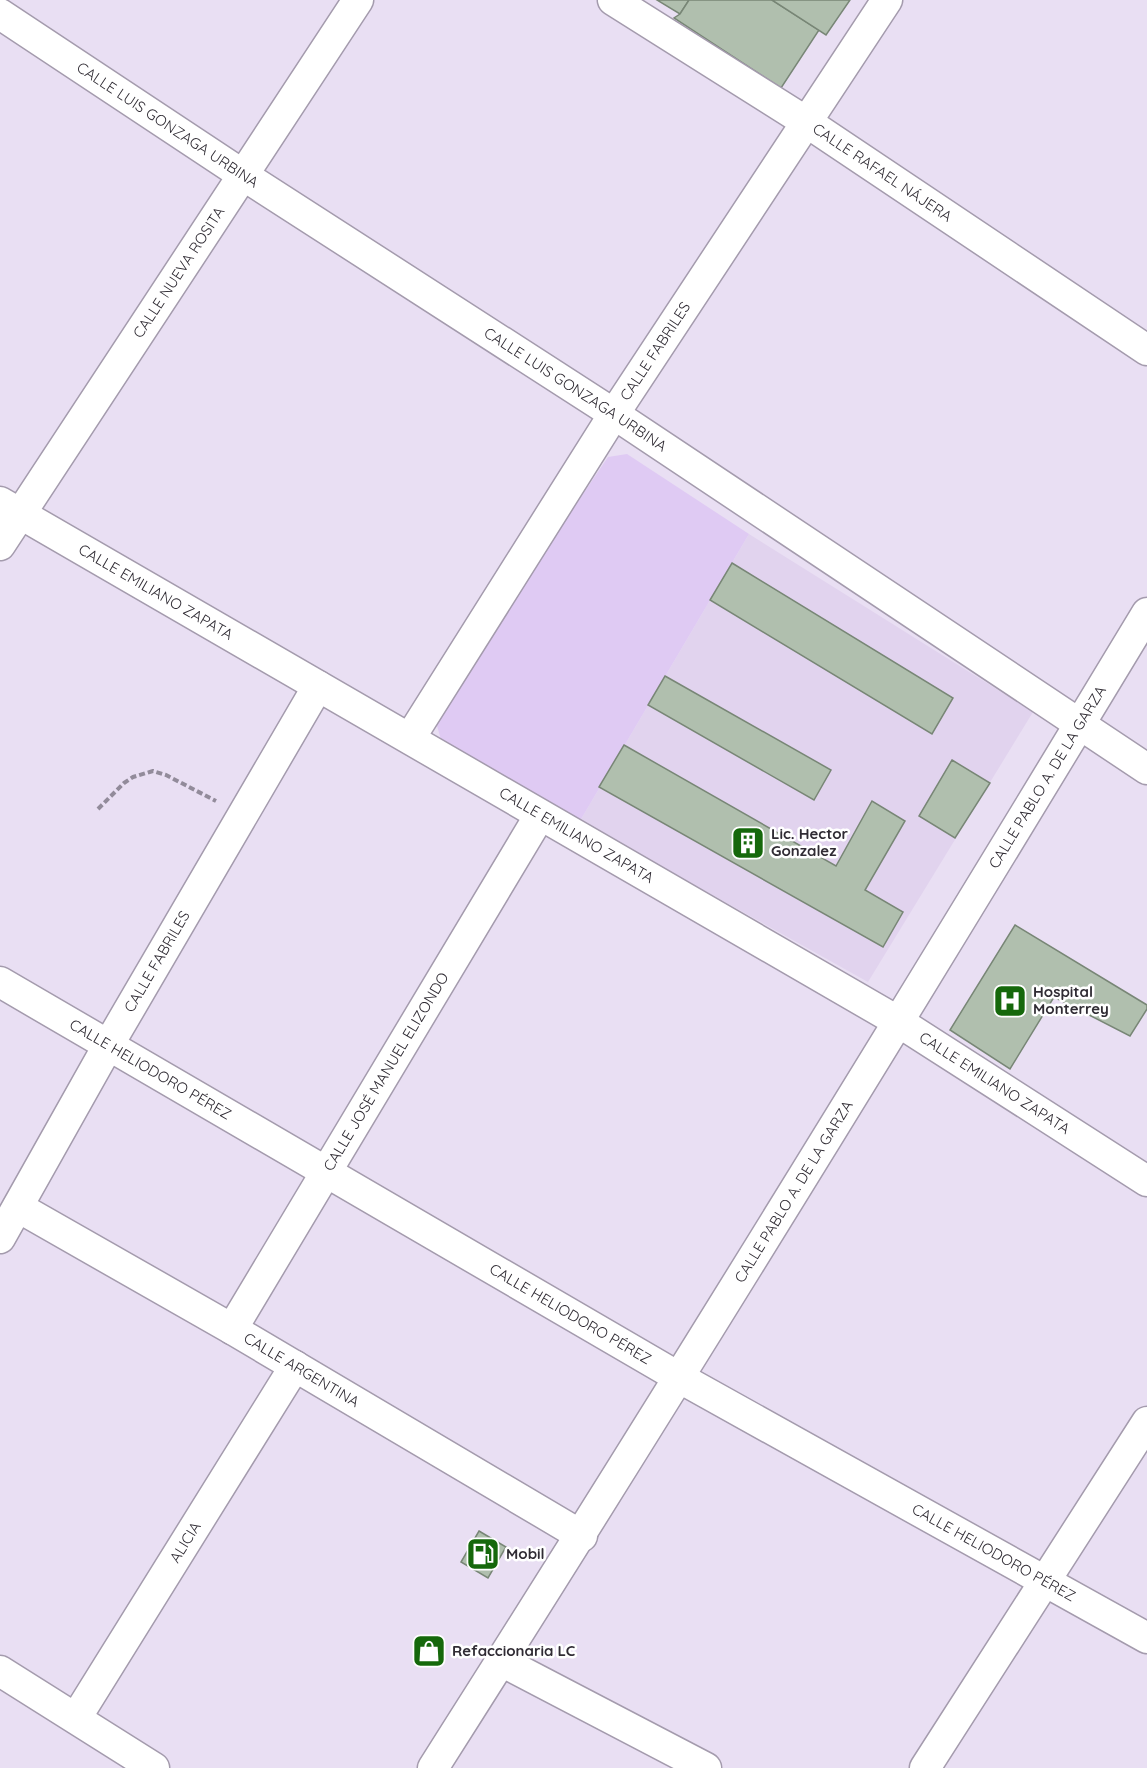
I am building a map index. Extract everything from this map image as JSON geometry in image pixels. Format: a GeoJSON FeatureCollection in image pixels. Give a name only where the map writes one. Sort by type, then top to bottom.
{"type":"FeatureCollection","features":[{"type":"Feature","properties":{"kind":"street","name":"CALLE NUEVA ROSITA"},"geometry":{"type":"LineString","coordinates":[[0,545],[10,508],[243,175],[358,0]]}},
{"type":"Feature","properties":{"kind":"street","name":"CALLE RAFAEL NÁJERA"},"geometry":{"type":"LineString","coordinates":[[613,0],[808,123],[1147,350]]}},
{"type":"Feature","properties":{"kind":"street","name":"CALLE FABRILES"},"geometry":{"type":"LineString","coordinates":[[410,738],[614,414],[887,0]]}},
{"type":"Feature","properties":{"kind":"street","name":"CALLE LUIS GONZAGA URBINA"},"geometry":{"type":"LineString","coordinates":[[0,14],[243,175],[614,414],[1147,769]]}},
{"type":"Feature","properties":{"kind":"street","name":"CALLE EMILIANO ZAPATA"},"geometry":{"type":"LineString","coordinates":[[10,508],[899,1022],[1147,1181]]}},
{"type":"Feature","properties":{"kind":"street","name":"CALLE PABLO A. DE LA GARZA"},"geometry":{"type":"LineString","coordinates":[[433,1768],[680,1378],[1147,613]]}},
{"type":"Feature","properties":{"kind":"street","name":"CALLE FABRILES"},"geometry":{"type":"LineString","coordinates":[[0,1238],[109,1044],[318,686]]}},
{"type":"Feature","properties":{"kind":"street","name":"CALLE JOSÉ MANUEL ELIZONDO"},"geometry":{"type":"LineString","coordinates":[[232,1329],[540,815]]}},
{"type":"Feature","properties":{"kind":"street","name":"CALLE HELIODORO PÉREZ"},"geometry":{"type":"LineString","coordinates":[[0,981],[680,1378],[1147,1638]]}},
{"type":"Feature","properties":{"kind":"street","name":"CALLE ARGENTINA"},"geometry":{"type":"LineString","coordinates":[[18,1207],[232,1329],[582,1536]]}},
{"type":"Feature","properties":{"kind":"street","name":"ALICIA"},"geometry":{"type":"LineString","coordinates":[[76,1718],[295,1366]]}},
{"type":"Feature","properties":{"kind":"street"},"geometry":{"type":"LineString","coordinates":[[925,1768],[1147,1422]]}},
{"type":"Feature","properties":{"kind":"street"},"geometry":{"type":"LineString","coordinates":[[501,1661],[706,1768]]}},
{"type":"Feature","properties":{"kind":"street"},"geometry":{"type":"LineString","coordinates":[[0,1671],[154,1768]]}},
{"type":"Feature","properties":{"kind":"path"},"geometry":{"type":"LineString","coordinates":[[98,809],[124,783],[133,777],[153,771],[166,775],[243,816]]}},
{"type":"Feature","properties":{"kind":"shaded area"},"geometry":{"type":"Polygon","coordinates":[[[627,454],[749,534],[580,821],[441,740],[434,715],[608,457],[627,454]]]}},
{"type":"Feature","properties":{"kind":"shaded area"},"geometry":{"type":"Polygon","coordinates":[[[749,534],[1033,712],[868,982],[580,821],[749,534]]]}},
{"type":"Feature","properties":{"kind":"building"},"geometry":{"type":"Polygon","coordinates":[[[657,0],[689,0],[680,14],[657,0]]]}},
{"type":"Feature","properties":{"kind":"building"},"geometry":{"type":"Polygon","coordinates":[[[689,0],[772,0],[819,30],[781,88],[674,18],[680,14],[689,0]]]}},
{"type":"Feature","properties":{"kind":"building"},"geometry":{"type":"Polygon","coordinates":[[[772,0],[850,0],[826,35],[772,0]]]}},
{"type":"Feature","properties":{"kind":"building"},"geometry":{"type":"Polygon","coordinates":[[[732,563],[953,698],[932,734],[710,600],[732,563]]]}},
{"type":"Feature","properties":{"kind":"building"},"geometry":{"type":"Polygon","coordinates":[[[665,676],[831,770],[814,800],[648,705],[665,676]]]}},
{"type":"Feature","properties":{"kind":"building","name":"Lic. Hector Gonzalez"},"geometry":{"type":"Polygon","coordinates":[[[624,745],[836,866],[872,801],[905,821],[865,890],[903,912],[883,947],[599,787],[624,745]]]}},
{"type":"Feature","properties":{"kind":"building"},"geometry":{"type":"Polygon","coordinates":[[[952,760],[990,783],[955,838],[919,816],[952,760]]]}},
{"type":"Feature","properties":{"kind":"building","name":"Hospital Monterrey"},"geometry":{"type":"Polygon","coordinates":[[[1015,925],[1147,1005],[1147,1009],[1130,1036],[1054,997],[1010,1069],[950,1030],[1015,925]]]}},
{"type":"Feature","properties":{"kind":"building","name":"Mobil"},"geometry":{"type":"Polygon","coordinates":[[[479,1531],[506,1547],[488,1578],[461,1562],[479,1531]]]}},
{"type":"Feature","properties":{"kind":"place","name":"Lic. Hector Gonzalez"},"geometry":{"type":"Point","coordinates":[748,843]}},
{"type":"Feature","properties":{"kind":"place","name":"Hospital Monterrey"},"geometry":{"type":"Point","coordinates":[1010,1001]}},
{"type":"Feature","properties":{"kind":"place","name":"Mobil"},"geometry":{"type":"Point","coordinates":[483,1554]}},
{"type":"Feature","properties":{"kind":"place","name":"Refaccionaria LC"},"geometry":{"type":"Point","coordinates":[429,1651]}}]}
